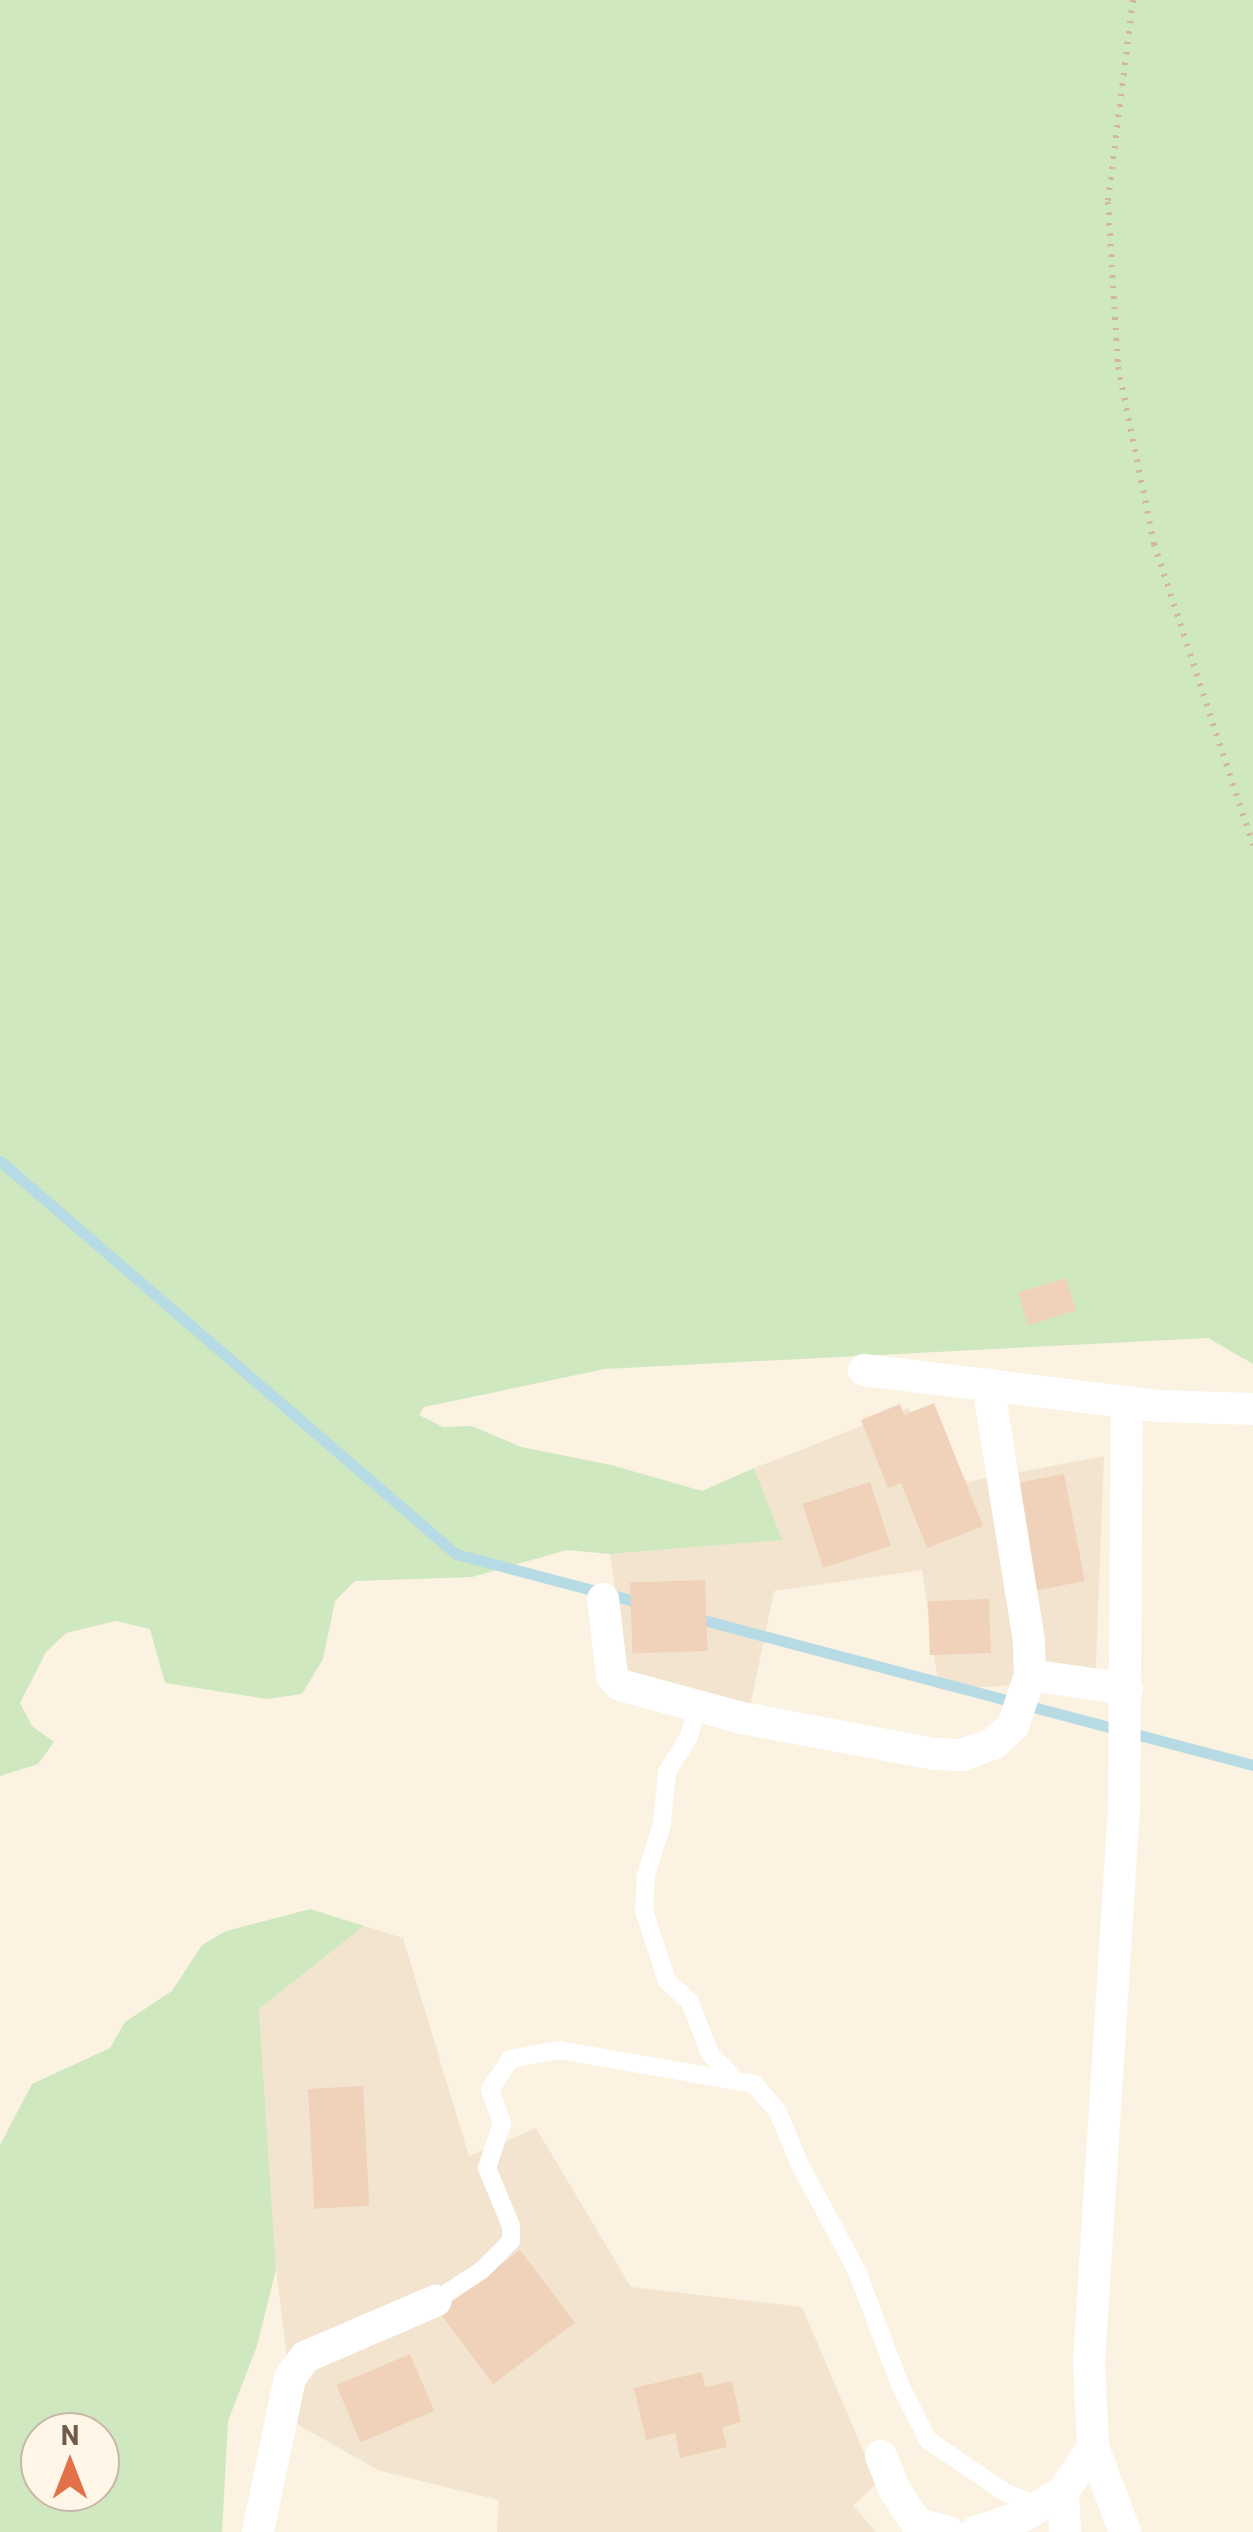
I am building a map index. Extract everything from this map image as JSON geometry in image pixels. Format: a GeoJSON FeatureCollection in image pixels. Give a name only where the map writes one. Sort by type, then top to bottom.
{"type":"FeatureCollection","features":[{"type":"Feature","properties":{"kind":"street"},"geometry":{"type":"LineString","coordinates":[[864,1370],[1128,1402],[1253,1409]]}},
{"type":"Feature","properties":{"kind":"street"},"geometry":{"type":"LineString","coordinates":[[603,1599],[612,1676],[620,1686],[697,1706],[934,1754],[962,1754],[984,1748],[1006,1734],[1018,1716],[1030,1675],[1029,1640],[988,1384]]}},
{"type":"Feature","properties":{"kind":"street"},"geometry":{"type":"LineString","coordinates":[[1125,2532],[1094,2447],[1089,2362],[1124,1808],[1128,1402]]}},
{"type":"Feature","properties":{"kind":"street"},"geometry":{"type":"LineString","coordinates":[[1030,1675],[1128,1688]]}},
{"type":"Feature","properties":{"kind":"street"},"geometry":{"type":"LineString","coordinates":[[258,2532],[290,2378],[305,2357],[435,2301]]}},
{"type":"Feature","properties":{"kind":"street"},"geometry":{"type":"LineString","coordinates":[[976,2532],[1051,2499],[1094,2447]]}},
{"type":"Feature","properties":{"kind":"street"},"geometry":{"type":"LineString","coordinates":[[881,2456],[894,2489],[917,2524],[948,2532]]}},
{"type":"Feature","properties":{"kind":"street"},"geometry":{"type":"LineString","coordinates":[[1051,2499],[1064,2532]]}},
{"type":"Feature","properties":{"kind":"lane"},"geometry":{"type":"LineString","coordinates":[[697,1706],[689,1737],[667,1772],[662,1824],[646,1875],[644,1912],[667,1980],[696,2012],[718,2067],[740,2081]]}},
{"type":"Feature","properties":{"kind":"lane"},"geometry":{"type":"LineString","coordinates":[[435,2301],[482,2270],[511,2240],[511,2226],[486,2168],[502,2123],[490,2090],[510,2059],[559,2050],[754,2084],[777,2110],[800,2165],[857,2271],[900,2385],[928,2440],[1006,2493],[1051,2499]]}},
{"type":"Feature","properties":{"kind":"path"},"geometry":{"type":"LineString","coordinates":[[1133,0],[1108,202],[1118,367],[1154,544],[1253,845]]}},
{"type":"Feature","properties":{"kind":"shaded area"},"geometry":{"type":"Polygon","coordinates":[[[908,1408],[967,1482],[1104,1456],[1095,1685],[1043,1683],[939,1690],[922,1570],[774,1591],[747,1722],[628,1683],[610,1554],[781,1540],[754,1468],[908,1408]]]}},
{"type":"Feature","properties":{"kind":"shaded area"},"geometry":{"type":"Polygon","coordinates":[[[364,1926],[403,1938],[469,2156],[536,2128],[631,2287],[802,2307],[877,2483],[853,2506],[876,2532],[497,2532],[499,2500],[380,2471],[295,2423],[276,2269],[259,2009],[364,1926]]]}},
{"type":"Feature","properties":{"kind":"green space"},"geometry":{"type":"Polygon","coordinates":[[[0,0],[1253,0],[1253,1364],[1208,1338],[605,1369],[424,1407],[419,1415],[443,1427],[472,1426],[521,1447],[611,1465],[702,1491],[754,1468],[782,1540],[610,1554],[567,1550],[472,1577],[355,1581],[335,1601],[323,1659],[302,1694],[267,1699],[165,1683],[150,1629],[116,1621],[66,1633],[46,1652],[20,1703],[32,1726],[54,1742],[38,1764],[0,1776],[0,0]]]}},
{"type":"Feature","properties":{"kind":"green space"},"geometry":{"type":"Polygon","coordinates":[[[310,1909],[364,1926],[259,2009],[276,2269],[257,2346],[228,2421],[222,2532],[0,2532],[0,2145],[32,2084],[110,2048],[125,2022],[172,1991],[202,1945],[226,1931],[310,1909]]]}},
{"type":"Feature","properties":{"kind":"building"},"geometry":{"type":"Polygon","coordinates":[[[1066,1278],[1076,1311],[1028,1325],[1018,1293],[1066,1278]]]}},
{"type":"Feature","properties":{"kind":"building"},"geometry":{"type":"Polygon","coordinates":[[[934,1403],[983,1526],[927,1548],[901,1483],[888,1488],[861,1420],[900,1404],[904,1415],[934,1403]]]}},
{"type":"Feature","properties":{"kind":"building"},"geometry":{"type":"Polygon","coordinates":[[[1064,1474],[1085,1581],[1031,1591],[1010,1484],[1064,1474]]]}},
{"type":"Feature","properties":{"kind":"building"},"geometry":{"type":"Polygon","coordinates":[[[870,1482],[891,1546],[823,1568],[802,1504],[870,1482]]]}},
{"type":"Feature","properties":{"kind":"building"},"geometry":{"type":"Polygon","coordinates":[[[705,1580],[707,1651],[633,1654],[630,1583],[705,1580]]]}},
{"type":"Feature","properties":{"kind":"building"},"geometry":{"type":"Polygon","coordinates":[[[989,1599],[991,1653],[930,1655],[928,1601],[989,1599]]]}},
{"type":"Feature","properties":{"kind":"building"},"geometry":{"type":"Polygon","coordinates":[[[363,2086],[369,2206],[314,2209],[308,2089],[363,2086]]]}},
{"type":"Feature","properties":{"kind":"building"},"geometry":{"type":"Polygon","coordinates":[[[520,2250],[575,2323],[493,2384],[439,2311],[520,2250]]]}},
{"type":"Feature","properties":{"kind":"building"},"geometry":{"type":"Polygon","coordinates":[[[410,2354],[434,2411],[361,2442],[336,2385],[410,2354]]]}},
{"type":"Feature","properties":{"kind":"building"},"geometry":{"type":"Polygon","coordinates":[[[702,2372],[705,2387],[732,2381],[741,2422],[722,2427],[727,2447],[680,2458],[675,2433],[646,2440],[634,2388],[702,2372]]]}},
{"type":"Feature","properties":{"kind":"waterway"},"geometry":{"type":"LineString","coordinates":[[0,1161],[456,1554],[645,1604]]}},
{"type":"Feature","properties":{"kind":"waterway"},"geometry":{"type":"LineString","coordinates":[[692,1617],[1253,1765]]}}]}
